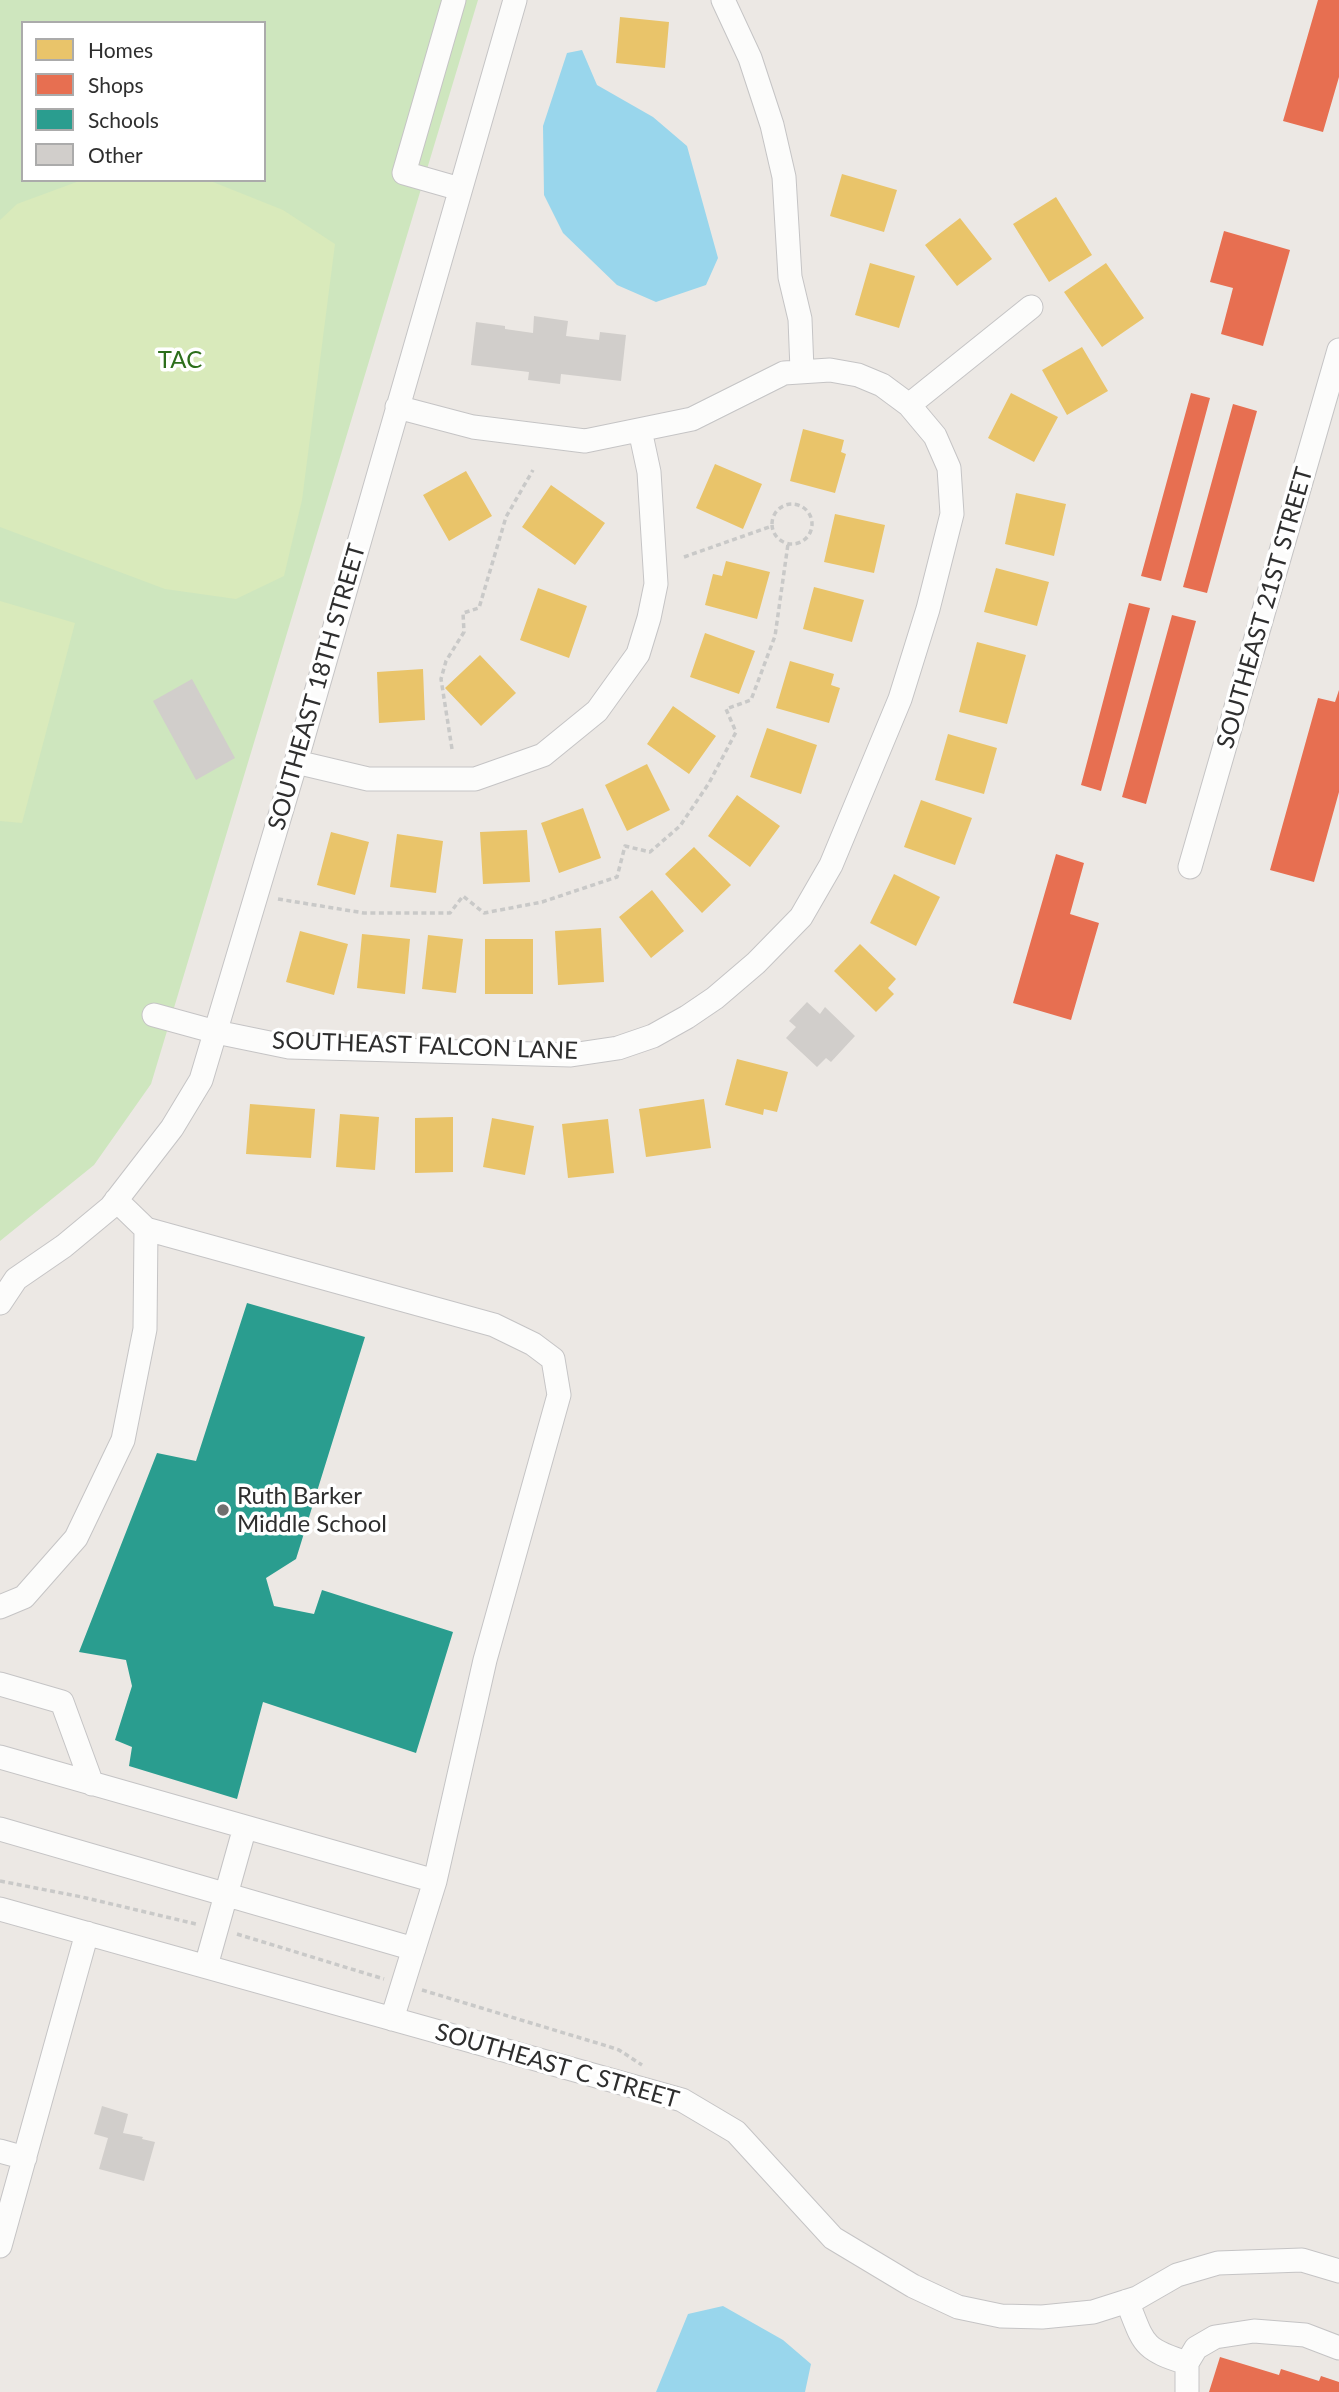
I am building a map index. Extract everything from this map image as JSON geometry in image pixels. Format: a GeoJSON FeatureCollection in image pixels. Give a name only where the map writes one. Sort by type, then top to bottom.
{"type":"FeatureCollection","features":[{"type":"Feature","properties":{"kind":"street"},"geometry":{"type":"LineString","coordinates":[[454,0],[404,173],[460,189]]}},
{"type":"Feature","properties":{"kind":"street","name":"SOUTHEAST 18TH STREET"},"geometry":{"type":"LineString","coordinates":[[0,1303],[16,1279],[64,1246],[111,1207],[173,1128],[201,1080],[296,762],[515,0]]}},
{"type":"Feature","properties":{"kind":"street"},"geometry":{"type":"LineString","coordinates":[[723,0],[750,58],[772,125],[784,177],[790,277],[800,319],[802,370]]}},
{"type":"Feature","properties":{"kind":"street"},"geometry":{"type":"LineString","coordinates":[[909,405],[1031,307]]}},
{"type":"Feature","properties":{"kind":"street","name":"SOUTHEAST 21ST STREET"},"geometry":{"type":"LineString","coordinates":[[1190,867],[1339,350]]}},
{"type":"Feature","properties":{"kind":"street","name":"SOUTHEAST FALCON LANE"},"geometry":{"type":"LineString","coordinates":[[154,1015],[216,1032],[289,1046],[571,1055],[618,1048],[653,1036],[715,998],[756,963],[801,917],[831,865],[900,699],[953,513],[949,468],[935,436],[909,405],[882,385],[858,375],[830,370],[784,373],[692,419],[585,441],[473,427],[397,407]]}},
{"type":"Feature","properties":{"kind":"street"},"geometry":{"type":"LineString","coordinates":[[296,762],[368,779],[475,779],[543,755],[597,711],[638,654],[656,584],[650,484],[640,430]]}},
{"type":"Feature","properties":{"kind":"street"},"geometry":{"type":"LineString","coordinates":[[116,1200],[146,1229],[494,1325],[533,1345],[553,1359],[559,1395],[485,1660],[435,1881],[392,2019]]}},
{"type":"Feature","properties":{"kind":"street"},"geometry":{"type":"LineString","coordinates":[[0,1607],[24,1597],[76,1538],[123,1440],[145,1329],[146,1229]]}},
{"type":"Feature","properties":{"kind":"street"},"geometry":{"type":"LineString","coordinates":[[0,1684],[62,1702],[92,1784]]}},
{"type":"Feature","properties":{"kind":"street"},"geometry":{"type":"LineString","coordinates":[[0,1757],[435,1881]]}},
{"type":"Feature","properties":{"kind":"street"},"geometry":{"type":"LineString","coordinates":[[205,1966],[245,1827]]}},
{"type":"Feature","properties":{"kind":"street"},"geometry":{"type":"LineString","coordinates":[[0,1829],[414,1949]]}},
{"type":"Feature","properties":{"kind":"street","name":"SOUTHEAST C STREET"},"geometry":{"type":"LineString","coordinates":[[0,1909],[682,2100],[736,2132],[833,2238],[913,2286],[958,2307],[1001,2316],[1042,2317],[1093,2312],[1137,2298],[1177,2275],[1218,2263],[1302,2260],[1339,2271]]}},
{"type":"Feature","properties":{"kind":"street"},"geometry":{"type":"LineString","coordinates":[[0,2246],[87,1933]]}},
{"type":"Feature","properties":{"kind":"street"},"geometry":{"type":"LineString","coordinates":[[0,2151],[25,2158]]}},
{"type":"Feature","properties":{"kind":"street"},"geometry":{"type":"LineString","coordinates":[[1127,2301],[1145,2344],[1162,2355],[1187,2363]]}},
{"type":"Feature","properties":{"kind":"street"},"geometry":{"type":"LineString","coordinates":[[1187,2392],[1187,2363],[1196,2348],[1215,2337],[1254,2331],[1305,2335],[1339,2348]]}},
{"type":"Feature","properties":{"kind":"path"},"geometry":{"type":"LineString","coordinates":[[452,749],[441,679],[446,661],[464,632],[463,613],[479,608],[506,517],[533,470]]}},
{"type":"Feature","properties":{"kind":"path"},"geometry":{"type":"LineString","coordinates":[[795,504],[806,510],[812,521],[810,534],[801,542],[788,544],[777,537],[772,526],[773,517],[782,507],[795,504]]}},
{"type":"Feature","properties":{"kind":"path"},"geometry":{"type":"LineString","coordinates":[[684,557],[772,526]]}},
{"type":"Feature","properties":{"kind":"path"},"geometry":{"type":"LineString","coordinates":[[278,899],[364,913],[450,913],[463,896],[484,913],[542,902],[617,877],[625,846],[650,852],[680,826],[709,783],[736,732],[726,709],[751,700],[775,636],[788,544]]}},
{"type":"Feature","properties":{"kind":"path"},"geometry":{"type":"LineString","coordinates":[[0,1881],[82,1896],[189,1923],[203,1924]]}},
{"type":"Feature","properties":{"kind":"path"},"geometry":{"type":"LineString","coordinates":[[232,1933],[389,1980]]}},
{"type":"Feature","properties":{"kind":"path"},"geometry":{"type":"LineString","coordinates":[[418,1988],[619,2050],[642,2065]]}},
{"type":"Feature","properties":{"kind":"green space","name":"TAC"},"geometry":{"type":"Polygon","coordinates":[[[0,0],[478,0],[151,1084],[94,1165],[0,1241],[0,0]]]}},
{"type":"Feature","properties":{"kind":"green space"},"geometry":{"type":"Polygon","coordinates":[[[77,182],[213,182],[283,210],[335,244],[302,500],[284,576],[236,599],[165,589],[0,527],[0,220],[17,204],[77,182]]]}},
{"type":"Feature","properties":{"kind":"green space"},"geometry":{"type":"Polygon","coordinates":[[[0,601],[75,623],[22,823],[0,821],[0,601]]]}},
{"type":"Feature","properties":{"kind":"water"},"geometry":{"type":"Polygon","coordinates":[[[582,50],[597,85],[653,117],[687,146],[718,258],[706,285],[656,302],[617,285],[563,233],[544,195],[543,126],[567,53],[582,50]]]}},
{"type":"Feature","properties":{"kind":"water"},"geometry":{"type":"Polygon","coordinates":[[[723,2306],[783,2340],[811,2364],[805,2392],[656,2392],[688,2314],[723,2306]]]}},
{"type":"Feature","properties":{"kind":"building: Homes"},"geometry":{"type":"Polygon","coordinates":[[[620,17],[669,22],[665,68],[616,63],[620,17]]]}},
{"type":"Feature","properties":{"kind":"building: Homes"},"geometry":{"type":"Polygon","coordinates":[[[842,174],[897,190],[884,232],[830,216],[842,174]]]}},
{"type":"Feature","properties":{"kind":"building: Homes"},"geometry":{"type":"Polygon","coordinates":[[[1056,197],[1092,255],[1049,282],[1013,224],[1056,197]]]}},
{"type":"Feature","properties":{"kind":"building: Homes"},"geometry":{"type":"Polygon","coordinates":[[[960,218],[992,259],[957,286],[925,245],[960,218]]]}},
{"type":"Feature","properties":{"kind":"building: Homes"},"geometry":{"type":"Polygon","coordinates":[[[870,263],[915,276],[899,328],[855,315],[870,263]]]}},
{"type":"Feature","properties":{"kind":"building: Homes"},"geometry":{"type":"Polygon","coordinates":[[[1106,263],[1144,318],[1102,347],[1064,292],[1106,263]]]}},
{"type":"Feature","properties":{"kind":"building: Homes"},"geometry":{"type":"Polygon","coordinates":[[[1082,347],[1108,391],[1067,415],[1042,370],[1082,347]]]}},
{"type":"Feature","properties":{"kind":"building: Homes"},"geometry":{"type":"Polygon","coordinates":[[[1011,393],[1058,417],[1034,462],[988,438],[1011,393]]]}},
{"type":"Feature","properties":{"kind":"building: Homes"},"geometry":{"type":"Polygon","coordinates":[[[803,429],[844,440],[841,452],[846,454],[835,493],[790,481],[803,429]]]}},
{"type":"Feature","properties":{"kind":"building: Homes"},"geometry":{"type":"Polygon","coordinates":[[[715,464],[762,484],[743,529],[696,508],[715,464]]]}},
{"type":"Feature","properties":{"kind":"building: Homes"},"geometry":{"type":"Polygon","coordinates":[[[466,471],[492,516],[449,541],[423,495],[466,471]]]}},
{"type":"Feature","properties":{"kind":"building: Homes"},"geometry":{"type":"Polygon","coordinates":[[[551,485],[605,523],[575,565],[522,527],[551,485]]]}},
{"type":"Feature","properties":{"kind":"building: Homes"},"geometry":{"type":"Polygon","coordinates":[[[1016,493],[1066,504],[1054,556],[1005,544],[1016,493]]]}},
{"type":"Feature","properties":{"kind":"building: Homes"},"geometry":{"type":"Polygon","coordinates":[[[835,514],[885,525],[874,573],[824,562],[835,514]]]}},
{"type":"Feature","properties":{"kind":"building: Homes"},"geometry":{"type":"Polygon","coordinates":[[[726,561],[770,572],[757,619],[705,605],[713,574],[722,576],[726,561]]]}},
{"type":"Feature","properties":{"kind":"building: Homes"},"geometry":{"type":"Polygon","coordinates":[[[996,568],[1049,582],[1037,626],[984,612],[996,568]]]}},
{"type":"Feature","properties":{"kind":"building: Homes"},"geometry":{"type":"Polygon","coordinates":[[[814,587],[864,600],[852,642],[803,629],[814,587]]]}},
{"type":"Feature","properties":{"kind":"building: Homes"},"geometry":{"type":"Polygon","coordinates":[[[538,588],[587,606],[569,658],[520,640],[538,588]]]}},
{"type":"Feature","properties":{"kind":"building: Homes"},"geometry":{"type":"Polygon","coordinates":[[[705,633],[755,651],[739,694],[690,677],[705,633]]]}},
{"type":"Feature","properties":{"kind":"building: Homes"},"geometry":{"type":"Polygon","coordinates":[[[977,642],[1026,655],[1007,724],[959,712],[977,642]]]}},
{"type":"Feature","properties":{"kind":"building: Homes"},"geometry":{"type":"Polygon","coordinates":[[[480,655],[516,693],[481,726],[445,688],[480,655]]]}},
{"type":"Feature","properties":{"kind":"building: Homes"},"geometry":{"type":"Polygon","coordinates":[[[790,661],[834,674],[831,685],[840,688],[829,723],[776,708],[790,661]]]}},
{"type":"Feature","properties":{"kind":"building: Homes"},"geometry":{"type":"Polygon","coordinates":[[[423,669],[425,720],[379,723],[377,672],[423,669]]]}},
{"type":"Feature","properties":{"kind":"building: Homes"},"geometry":{"type":"Polygon","coordinates":[[[673,706],[716,736],[689,774],[647,744],[673,706]]]}},
{"type":"Feature","properties":{"kind":"building: Homes"},"geometry":{"type":"Polygon","coordinates":[[[767,728],[817,745],[801,794],[750,777],[767,728]]]}},
{"type":"Feature","properties":{"kind":"building: Homes"},"geometry":{"type":"Polygon","coordinates":[[[948,734],[997,748],[984,794],[935,780],[948,734]]]}},
{"type":"Feature","properties":{"kind":"building: Homes"},"geometry":{"type":"Polygon","coordinates":[[[647,764],[670,810],[627,831],[605,785],[647,764]]]}},
{"type":"Feature","properties":{"kind":"building: Homes"},"geometry":{"type":"Polygon","coordinates":[[[737,795],[780,826],[750,867],[708,836],[737,795]]]}},
{"type":"Feature","properties":{"kind":"building: Homes"},"geometry":{"type":"Polygon","coordinates":[[[921,800],[972,818],[955,865],[904,847],[921,800]]]}},
{"type":"Feature","properties":{"kind":"building: Homes"},"geometry":{"type":"Polygon","coordinates":[[[583,808],[601,858],[559,873],[541,823],[583,808]]]}},
{"type":"Feature","properties":{"kind":"building: Homes"},"geometry":{"type":"Polygon","coordinates":[[[527,830],[530,882],[483,884],[480,832],[527,830]]]}},
{"type":"Feature","properties":{"kind":"building: Homes"},"geometry":{"type":"Polygon","coordinates":[[[331,832],[369,842],[355,895],[317,885],[331,832]]]}},
{"type":"Feature","properties":{"kind":"building: Homes"},"geometry":{"type":"Polygon","coordinates":[[[397,834],[443,841],[436,893],[390,887],[397,834]]]}},
{"type":"Feature","properties":{"kind":"building: Homes"},"geometry":{"type":"Polygon","coordinates":[[[694,847],[731,885],[702,913],[665,874],[694,847]]]}},
{"type":"Feature","properties":{"kind":"building: Homes"},"geometry":{"type":"Polygon","coordinates":[[[894,874],[940,897],[916,946],[870,923],[894,874]]]}},
{"type":"Feature","properties":{"kind":"building: Homes"},"geometry":{"type":"Polygon","coordinates":[[[652,890],[684,931],[651,958],[619,917],[652,890]]]}},
{"type":"Feature","properties":{"kind":"building: Homes"},"geometry":{"type":"Polygon","coordinates":[[[601,928],[604,982],[558,985],[555,931],[601,928]]]}},
{"type":"Feature","properties":{"kind":"building: Homes"},"geometry":{"type":"Polygon","coordinates":[[[300,931],[348,944],[334,995],[286,982],[300,931]]]}},
{"type":"Feature","properties":{"kind":"building: Homes"},"geometry":{"type":"Polygon","coordinates":[[[362,934],[410,939],[405,994],[357,988],[362,934]]]}},
{"type":"Feature","properties":{"kind":"building: Homes"},"geometry":{"type":"Polygon","coordinates":[[[428,935],[463,939],[456,993],[422,989],[428,935]]]}},
{"type":"Feature","properties":{"kind":"building: Homes"},"geometry":{"type":"Polygon","coordinates":[[[485,939],[533,939],[533,994],[485,994],[485,939]]]}},
{"type":"Feature","properties":{"kind":"building: Homes"},"geometry":{"type":"Polygon","coordinates":[[[860,944],[896,979],[888,988],[894,994],[876,1012],[834,971],[860,944]]]}},
{"type":"Feature","properties":{"kind":"building: Homes"},"geometry":{"type":"Polygon","coordinates":[[[737,1059],[788,1072],[777,1112],[764,1109],[763,1115],[725,1105],[737,1059]]]}},
{"type":"Feature","properties":{"kind":"building: Homes"},"geometry":{"type":"Polygon","coordinates":[[[704,1099],[711,1148],[646,1157],[639,1109],[704,1099]]]}},
{"type":"Feature","properties":{"kind":"building: Homes"},"geometry":{"type":"Polygon","coordinates":[[[250,1104],[315,1109],[311,1158],[246,1154],[250,1104]]]}},
{"type":"Feature","properties":{"kind":"building: Homes"},"geometry":{"type":"Polygon","coordinates":[[[340,1114],[379,1117],[375,1170],[336,1167],[340,1114]]]}},
{"type":"Feature","properties":{"kind":"building: Homes"},"geometry":{"type":"Polygon","coordinates":[[[453,1117],[453,1172],[415,1173],[415,1118],[453,1117]]]}},
{"type":"Feature","properties":{"kind":"building: Homes"},"geometry":{"type":"Polygon","coordinates":[[[492,1118],[534,1126],[525,1175],[483,1167],[492,1118]]]}},
{"type":"Feature","properties":{"kind":"building: Homes"},"geometry":{"type":"Polygon","coordinates":[[[608,1119],[614,1173],[568,1178],[562,1124],[608,1119]]]}},
{"type":"Feature","properties":{"kind":"building: Shops"},"geometry":{"type":"Polygon","coordinates":[[[1318,0],[1339,0],[1339,77],[1323,132],[1283,121],[1318,0]]]}},
{"type":"Feature","properties":{"kind":"building: Shops"},"geometry":{"type":"Polygon","coordinates":[[[1224,231],[1290,250],[1263,346],[1221,334],[1233,288],[1210,282],[1224,231]]]}},
{"type":"Feature","properties":{"kind":"building: Shops"},"geometry":{"type":"Polygon","coordinates":[[[1191,393],[1210,398],[1161,581],[1141,576],[1191,393]]]}},
{"type":"Feature","properties":{"kind":"building: Shops"},"geometry":{"type":"Polygon","coordinates":[[[1233,404],[1257,411],[1207,593],[1183,587],[1233,404]]]}},
{"type":"Feature","properties":{"kind":"building: Shops"},"geometry":{"type":"Polygon","coordinates":[[[1129,603],[1150,608],[1101,791],[1081,785],[1129,603]]]}},
{"type":"Feature","properties":{"kind":"building: Shops"},"geometry":{"type":"Polygon","coordinates":[[[1172,615],[1196,621],[1146,804],[1122,797],[1172,615]]]}},
{"type":"Feature","properties":{"kind":"building: Shops"},"geometry":{"type":"Polygon","coordinates":[[[1339,690],[1339,792],[1314,882],[1270,870],[1318,698],[1335,702],[1339,690]]]}},
{"type":"Feature","properties":{"kind":"building: Shops"},"geometry":{"type":"Polygon","coordinates":[[[1056,854],[1084,863],[1070,914],[1099,923],[1071,1020],[1013,1003],[1056,854]]]}},
{"type":"Feature","properties":{"kind":"building: Shops"},"geometry":{"type":"Polygon","coordinates":[[[1220,2357],[1279,2375],[1281,2369],[1319,2381],[1321,2376],[1339,2382],[1339,2392],[1209,2392],[1220,2357]]]}},
{"type":"Feature","properties":{"kind":"building: Schools","name":"Ruth Barker Middle School"},"geometry":{"type":"Polygon","coordinates":[[[247,1303],[365,1337],[296,1559],[266,1578],[274,1606],[314,1614],[322,1590],[453,1632],[416,1753],[263,1702],[237,1799],[129,1766],[132,1747],[115,1740],[132,1686],[126,1660],[79,1652],[157,1453],[196,1461],[247,1303]]]}},
{"type":"Feature","properties":{"kind":"building: Other"},"geometry":{"type":"Polygon","coordinates":[[[534,316],[568,321],[566,336],[599,340],[600,332],[626,335],[621,381],[561,374],[560,384],[528,380],[529,372],[471,365],[476,322],[533,333],[534,316]]]}},
{"type":"Feature","properties":{"kind":"building: Other"},"geometry":{"type":"Polygon","coordinates":[[[192,679],[235,758],[196,780],[153,701],[192,679]]]}},
{"type":"Feature","properties":{"kind":"building: Other"},"geometry":{"type":"Polygon","coordinates":[[[807,1002],[820,1014],[825,1007],[855,1036],[831,1062],[826,1058],[817,1067],[786,1038],[796,1027],[789,1021],[807,1002]]]}},
{"type":"Feature","properties":{"kind":"building: Other"},"geometry":{"type":"Polygon","coordinates":[[[102,2106],[128,2114],[123,2133],[155,2142],[144,2181],[99,2169],[108,2138],[94,2134],[102,2106]]]}},
{"type":"Feature","properties":{"kind":"place","name":"Ruth Barker Middle School"},"geometry":{"type":"Point","coordinates":[223,1510]}}]}
